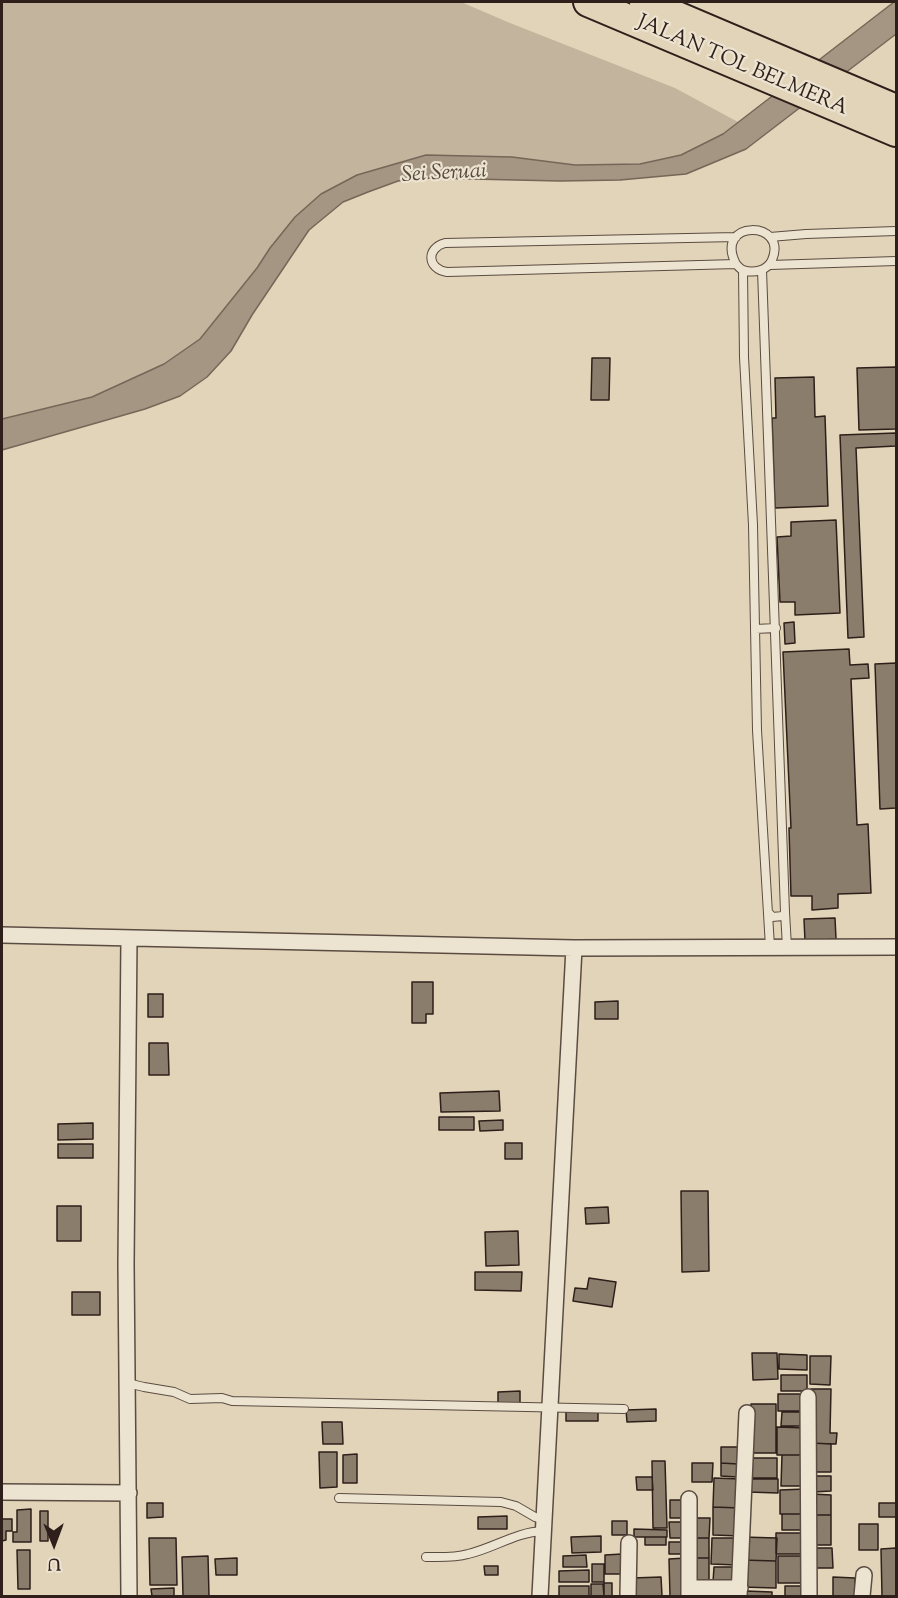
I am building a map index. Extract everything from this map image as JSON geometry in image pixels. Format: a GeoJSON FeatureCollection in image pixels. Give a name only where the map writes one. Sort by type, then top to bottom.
{"type":"FeatureCollection","features":[{"type":"Feature","properties":{"kind":"highway","name":"JALAN TOL BELMERA"},"geometry":{"type":"LineString","coordinates":[[588,2],[776,70],[844,98],[897,132]]}},
{"type":"Feature","properties":{"kind":"highway","name":"JALAN TOL BELMERA"},"geometry":{"type":"LineString","coordinates":[[644,2],[776,70]]}},
{"type":"Feature","properties":{"kind":"highway","name":"JALAN TOL BELMERA"},"geometry":{"type":"LineString","coordinates":[[844,98],[897,109]]}},
{"type":"Feature","properties":{"kind":"street"},"geometry":{"type":"LineString","coordinates":[[2,935],[574,948],[897,947]]}},
{"type":"Feature","properties":{"kind":"street"},"geometry":{"type":"LineString","coordinates":[[129,938],[126,1264],[129,1596]]}},
{"type":"Feature","properties":{"kind":"street"},"geometry":{"type":"LineString","coordinates":[[540,1596],[574,948]]}},
{"type":"Feature","properties":{"kind":"street"},"geometry":{"type":"LineString","coordinates":[[808,1397],[809,1596]]}},
{"type":"Feature","properties":{"kind":"street"},"geometry":{"type":"LineString","coordinates":[[689,1499],[689,1592],[740,1592],[747,1413]]}},
{"type":"Feature","properties":{"kind":"street"},"geometry":{"type":"LineString","coordinates":[[2,1492],[129,1493]]}},
{"type":"Feature","properties":{"kind":"street"},"geometry":{"type":"LineString","coordinates":[[628,1543],[628,1596]]}},
{"type":"Feature","properties":{"kind":"street"},"geometry":{"type":"LineString","coordinates":[[862,1596],[864,1575]]}},
{"type":"Feature","properties":{"kind":"lane"},"geometry":{"type":"LineString","coordinates":[[753,229],[762,231],[770,237],[774,246],[774,255],[770,264],[762,270],[743,270],[736,264],[732,255],[732,245],[736,237],[744,231],[753,229]]}},
{"type":"Feature","properties":{"kind":"lane"},"geometry":{"type":"LineString","coordinates":[[770,237],[897,231]]}},
{"type":"Feature","properties":{"kind":"lane"},"geometry":{"type":"LineString","coordinates":[[736,237],[445,243],[434,249],[432,255],[435,267],[447,272],[736,264]]}},
{"type":"Feature","properties":{"kind":"lane"},"geometry":{"type":"LineString","coordinates":[[770,264],[897,261]]}},
{"type":"Feature","properties":{"kind":"lane"},"geometry":{"type":"LineString","coordinates":[[743,270],[744,357],[753,525],[757,730],[770,947]]}},
{"type":"Feature","properties":{"kind":"lane"},"geometry":{"type":"LineString","coordinates":[[762,270],[787,947]]}},
{"type":"Feature","properties":{"kind":"lane"},"geometry":{"type":"LineString","coordinates":[[755,630],[776,628]]}},
{"type":"Feature","properties":{"kind":"lane"},"geometry":{"type":"LineString","coordinates":[[769,913],[772,917],[778,918],[785,912]]}},
{"type":"Feature","properties":{"kind":"lane"},"geometry":{"type":"LineString","coordinates":[[127,1383],[174,1392],[190,1399],[624,1409]]}},
{"type":"Feature","properties":{"kind":"lane"},"geometry":{"type":"LineString","coordinates":[[339,1498],[501,1502],[516,1506],[535,1517],[544,1526],[469,1554],[454,1557],[426,1557]]}},
{"type":"Feature","properties":{"kind":"shaded area"},"geometry":{"type":"Polygon","coordinates":[[[2,2],[461,2],[675,88],[738,122],[723,134],[682,155],[640,164],[575,165],[512,157],[426,155],[357,175],[270,248],[257,268],[200,339],[164,364],[92,397],[2,419],[2,2]]]}},
{"type":"Feature","properties":{"kind":"water","name":"Sei Seruai"},"geometry":{"type":"Polygon","coordinates":[[[896,2],[896,34],[746,149],[686,174],[620,180],[560,181],[427,178],[398,181],[343,202],[309,230],[252,315],[231,351],[207,377],[180,396],[145,409],[2,450],[2,419],[92,397],[164,364],[200,339],[295,217],[321,194],[357,175],[426,155],[512,157],[575,165],[640,164],[681,155],[723,134],[896,2]]]}},
{"type":"Feature","properties":{"kind":"building"},"geometry":{"type":"Polygon","coordinates":[[[592,358],[610,358],[609,400],[591,400],[592,358]]]}},
{"type":"Feature","properties":{"kind":"building"},"geometry":{"type":"Polygon","coordinates":[[[896,367],[896,429],[859,430],[857,368],[896,367]]]}},
{"type":"Feature","properties":{"kind":"building"},"geometry":{"type":"Polygon","coordinates":[[[814,377],[815,417],[825,416],[828,506],[775,508],[772,418],[776,418],[775,378],[814,377]]]}},
{"type":"Feature","properties":{"kind":"building"},"geometry":{"type":"Polygon","coordinates":[[[896,433],[896,446],[856,448],[864,637],[848,638],[840,435],[896,433]]]}},
{"type":"Feature","properties":{"kind":"building"},"geometry":{"type":"Polygon","coordinates":[[[836,520],[840,613],[795,615],[795,602],[780,602],[777,537],[791,536],[791,522],[836,520]]]}},
{"type":"Feature","properties":{"kind":"building"},"geometry":{"type":"Polygon","coordinates":[[[794,622],[795,643],[785,644],[784,623],[794,622]]]}},
{"type":"Feature","properties":{"kind":"building"},"geometry":{"type":"Polygon","coordinates":[[[849,649],[850,665],[868,664],[869,678],[851,679],[857,825],[868,824],[871,893],[838,894],[838,908],[812,910],[812,896],[791,896],[789,828],[791,828],[783,652],[849,649]]]}},
{"type":"Feature","properties":{"kind":"building"},"geometry":{"type":"Polygon","coordinates":[[[896,663],[896,808],[880,809],[875,664],[896,663]]]}},
{"type":"Feature","properties":{"kind":"building"},"geometry":{"type":"Polygon","coordinates":[[[835,918],[836,939],[805,941],[804,919],[835,918]]]}},
{"type":"Feature","properties":{"kind":"building"},"geometry":{"type":"Polygon","coordinates":[[[412,982],[433,982],[433,1014],[426,1014],[426,1023],[412,1023],[412,982]]]}},
{"type":"Feature","properties":{"kind":"building"},"geometry":{"type":"Polygon","coordinates":[[[148,994],[163,994],[163,1017],[148,1017],[148,994]]]}},
{"type":"Feature","properties":{"kind":"building"},"geometry":{"type":"Polygon","coordinates":[[[618,1001],[618,1019],[595,1019],[595,1002],[618,1001]]]}},
{"type":"Feature","properties":{"kind":"building"},"geometry":{"type":"Polygon","coordinates":[[[149,1043],[168,1043],[169,1075],[149,1075],[149,1043]]]}},
{"type":"Feature","properties":{"kind":"building"},"geometry":{"type":"Polygon","coordinates":[[[499,1091],[500,1111],[441,1112],[440,1093],[499,1091]]]}},
{"type":"Feature","properties":{"kind":"building"},"geometry":{"type":"Polygon","coordinates":[[[439,1117],[474,1117],[474,1130],[439,1130],[439,1117]]]}},
{"type":"Feature","properties":{"kind":"building"},"geometry":{"type":"Polygon","coordinates":[[[503,1120],[503,1130],[480,1131],[479,1121],[503,1120]]]}},
{"type":"Feature","properties":{"kind":"building"},"geometry":{"type":"Polygon","coordinates":[[[93,1123],[93,1139],[58,1140],[58,1124],[93,1123]]]}},
{"type":"Feature","properties":{"kind":"building"},"geometry":{"type":"Polygon","coordinates":[[[505,1143],[522,1143],[522,1159],[505,1159],[505,1143]]]}},
{"type":"Feature","properties":{"kind":"building"},"geometry":{"type":"Polygon","coordinates":[[[58,1144],[93,1144],[93,1158],[58,1158],[58,1144]]]}},
{"type":"Feature","properties":{"kind":"building"},"geometry":{"type":"Polygon","coordinates":[[[681,1191],[708,1191],[709,1271],[682,1272],[681,1191]]]}},
{"type":"Feature","properties":{"kind":"building"},"geometry":{"type":"Polygon","coordinates":[[[57,1206],[81,1206],[81,1241],[57,1241],[57,1206]]]}},
{"type":"Feature","properties":{"kind":"building"},"geometry":{"type":"Polygon","coordinates":[[[608,1207],[609,1223],[586,1224],[585,1208],[608,1207]]]}},
{"type":"Feature","properties":{"kind":"building"},"geometry":{"type":"Polygon","coordinates":[[[518,1231],[519,1265],[486,1266],[485,1232],[518,1231]]]}},
{"type":"Feature","properties":{"kind":"building"},"geometry":{"type":"Polygon","coordinates":[[[475,1272],[522,1272],[521,1291],[475,1290],[475,1272]]]}},
{"type":"Feature","properties":{"kind":"building"},"geometry":{"type":"Polygon","coordinates":[[[589,1278],[616,1282],[612,1307],[573,1301],[575,1288],[587,1289],[589,1278]]]}},
{"type":"Feature","properties":{"kind":"building"},"geometry":{"type":"Polygon","coordinates":[[[72,1292],[100,1292],[100,1315],[72,1315],[72,1292]]]}},
{"type":"Feature","properties":{"kind":"building"},"geometry":{"type":"Polygon","coordinates":[[[752,1353],[777,1353],[778,1379],[753,1380],[752,1353]]]}},
{"type":"Feature","properties":{"kind":"building"},"geometry":{"type":"Polygon","coordinates":[[[779,1354],[807,1355],[807,1370],[779,1369],[779,1354]]]}},
{"type":"Feature","properties":{"kind":"building"},"geometry":{"type":"Polygon","coordinates":[[[810,1356],[831,1356],[830,1385],[810,1384],[810,1356]]]}},
{"type":"Feature","properties":{"kind":"building"},"geometry":{"type":"Polygon","coordinates":[[[781,1375],[807,1375],[807,1391],[781,1391],[781,1375]]]}},
{"type":"Feature","properties":{"kind":"building"},"geometry":{"type":"Polygon","coordinates":[[[811,1389],[831,1389],[830,1433],[837,1433],[836,1444],[809,1443],[811,1389]]]}},
{"type":"Feature","properties":{"kind":"building"},"geometry":{"type":"Polygon","coordinates":[[[520,1391],[520,1403],[498,1404],[498,1392],[520,1391]]]}},
{"type":"Feature","properties":{"kind":"building"},"geometry":{"type":"Polygon","coordinates":[[[778,1394],[805,1394],[805,1411],[778,1411],[778,1394]]]}},
{"type":"Feature","properties":{"kind":"building"},"geometry":{"type":"Polygon","coordinates":[[[751,1404],[776,1404],[776,1453],[751,1453],[751,1404]]]}},
{"type":"Feature","properties":{"kind":"building"},"geometry":{"type":"Polygon","coordinates":[[[566,1409],[598,1409],[598,1421],[566,1421],[566,1409]]]}},
{"type":"Feature","properties":{"kind":"building"},"geometry":{"type":"Polygon","coordinates":[[[656,1409],[656,1421],[627,1422],[626,1410],[656,1409]]]}},
{"type":"Feature","properties":{"kind":"building"},"geometry":{"type":"Polygon","coordinates":[[[782,1412],[805,1412],[805,1426],[781,1426],[782,1412]]]}},
{"type":"Feature","properties":{"kind":"building"},"geometry":{"type":"Polygon","coordinates":[[[322,1422],[342,1422],[343,1444],[323,1444],[322,1422]]]}},
{"type":"Feature","properties":{"kind":"building"},"geometry":{"type":"Polygon","coordinates":[[[777,1427],[806,1428],[806,1455],[777,1455],[777,1427]]]}},
{"type":"Feature","properties":{"kind":"building"},"geometry":{"type":"Polygon","coordinates":[[[812,1443],[831,1444],[831,1472],[812,1472],[812,1443]]]}},
{"type":"Feature","properties":{"kind":"building"},"geometry":{"type":"Polygon","coordinates":[[[721,1447],[738,1447],[738,1464],[721,1463],[721,1447]]]}},
{"type":"Feature","properties":{"kind":"building"},"geometry":{"type":"Polygon","coordinates":[[[319,1452],[337,1452],[337,1487],[320,1488],[319,1452]]]}},
{"type":"Feature","properties":{"kind":"building"},"geometry":{"type":"Polygon","coordinates":[[[357,1454],[357,1483],[343,1483],[343,1455],[357,1454]]]}},
{"type":"Feature","properties":{"kind":"building"},"geometry":{"type":"Polygon","coordinates":[[[782,1455],[806,1455],[805,1486],[781,1486],[782,1455]]]}},
{"type":"Feature","properties":{"kind":"building"},"geometry":{"type":"Polygon","coordinates":[[[751,1458],[777,1458],[777,1478],[751,1478],[751,1458]]]}},
{"type":"Feature","properties":{"kind":"building"},"geometry":{"type":"Polygon","coordinates":[[[652,1461],[665,1461],[667,1528],[653,1528],[652,1461]]]}},
{"type":"Feature","properties":{"kind":"building"},"geometry":{"type":"Polygon","coordinates":[[[692,1463],[713,1463],[712,1482],[692,1482],[692,1463]]]}},
{"type":"Feature","properties":{"kind":"building"},"geometry":{"type":"Polygon","coordinates":[[[721,1463],[738,1464],[737,1477],[721,1476],[721,1463]]]}},
{"type":"Feature","properties":{"kind":"building"},"geometry":{"type":"Polygon","coordinates":[[[813,1476],[831,1476],[831,1491],[813,1492],[813,1476]]]}},
{"type":"Feature","properties":{"kind":"building"},"geometry":{"type":"Polygon","coordinates":[[[636,1477],[652,1477],[653,1490],[637,1490],[636,1477]]]}},
{"type":"Feature","properties":{"kind":"building"},"geometry":{"type":"Polygon","coordinates":[[[714,1478],[741,1479],[740,1508],[713,1507],[714,1478]]]}},
{"type":"Feature","properties":{"kind":"building"},"geometry":{"type":"Polygon","coordinates":[[[748,1479],[778,1479],[778,1493],[748,1492],[748,1479]]]}},
{"type":"Feature","properties":{"kind":"building"},"geometry":{"type":"Polygon","coordinates":[[[806,1489],[807,1514],[780,1514],[780,1490],[806,1489]]]}},
{"type":"Feature","properties":{"kind":"building"},"geometry":{"type":"Polygon","coordinates":[[[812,1494],[831,1495],[831,1515],[811,1515],[812,1494]]]}},
{"type":"Feature","properties":{"kind":"building"},"geometry":{"type":"Polygon","coordinates":[[[670,1500],[685,1500],[685,1518],[670,1518],[670,1500]]]}},
{"type":"Feature","properties":{"kind":"building"},"geometry":{"type":"Polygon","coordinates":[[[147,1503],[163,1503],[163,1517],[147,1518],[147,1503]]]}},
{"type":"Feature","properties":{"kind":"building"},"geometry":{"type":"Polygon","coordinates":[[[879,1503],[896,1503],[896,1517],[879,1517],[879,1503]]]}},
{"type":"Feature","properties":{"kind":"building"},"geometry":{"type":"Polygon","coordinates":[[[713,1507],[740,1508],[740,1536],[713,1535],[713,1507]]]}},
{"type":"Feature","properties":{"kind":"building"},"geometry":{"type":"Polygon","coordinates":[[[31,1509],[31,1542],[13,1542],[13,1532],[17,1532],[17,1510],[31,1509]]]}},
{"type":"Feature","properties":{"kind":"building"},"geometry":{"type":"Polygon","coordinates":[[[40,1511],[48,1511],[48,1541],[40,1541],[40,1511]]]}},
{"type":"Feature","properties":{"kind":"building"},"geometry":{"type":"Polygon","coordinates":[[[782,1514],[807,1514],[807,1530],[782,1530],[782,1514]]]}},
{"type":"Feature","properties":{"kind":"building"},"geometry":{"type":"Polygon","coordinates":[[[811,1515],[831,1515],[831,1545],[811,1545],[811,1515]]]}},
{"type":"Feature","properties":{"kind":"building"},"geometry":{"type":"Polygon","coordinates":[[[507,1516],[507,1529],[478,1529],[478,1517],[507,1516]]]}},
{"type":"Feature","properties":{"kind":"building"},"geometry":{"type":"Polygon","coordinates":[[[690,1518],[710,1518],[709,1538],[690,1538],[690,1518]]]}},
{"type":"Feature","properties":{"kind":"building"},"geometry":{"type":"Polygon","coordinates":[[[2,1519],[12,1519],[12,1531],[6,1531],[6,1540],[2,1541],[2,1519]]]}},
{"type":"Feature","properties":{"kind":"building"},"geometry":{"type":"Polygon","coordinates":[[[612,1521],[627,1521],[627,1535],[612,1535],[612,1521]]]}},
{"type":"Feature","properties":{"kind":"building"},"geometry":{"type":"Polygon","coordinates":[[[669,1522],[686,1522],[686,1538],[670,1538],[669,1522]]]}},
{"type":"Feature","properties":{"kind":"building"},"geometry":{"type":"Polygon","coordinates":[[[859,1524],[878,1524],[878,1550],[859,1550],[859,1524]]]}},
{"type":"Feature","properties":{"kind":"building"},"geometry":{"type":"Polygon","coordinates":[[[634,1529],[667,1530],[667,1537],[634,1537],[634,1529]]]}},
{"type":"Feature","properties":{"kind":"building"},"geometry":{"type":"Polygon","coordinates":[[[776,1533],[805,1533],[805,1554],[776,1554],[776,1533]]]}},
{"type":"Feature","properties":{"kind":"building"},"geometry":{"type":"Polygon","coordinates":[[[601,1536],[601,1552],[572,1553],[571,1537],[601,1536]]]}},
{"type":"Feature","properties":{"kind":"building"},"geometry":{"type":"Polygon","coordinates":[[[645,1537],[666,1537],[666,1545],[645,1545],[645,1537]]]}},
{"type":"Feature","properties":{"kind":"building"},"geometry":{"type":"Polygon","coordinates":[[[742,1537],[777,1538],[776,1561],[742,1560],[742,1537]]]}},
{"type":"Feature","properties":{"kind":"building"},"geometry":{"type":"Polygon","coordinates":[[[149,1538],[176,1538],[177,1585],[150,1585],[149,1538]]]}},
{"type":"Feature","properties":{"kind":"building"},"geometry":{"type":"Polygon","coordinates":[[[690,1538],[709,1538],[709,1558],[689,1558],[690,1538]]]}},
{"type":"Feature","properties":{"kind":"building"},"geometry":{"type":"Polygon","coordinates":[[[712,1538],[738,1538],[737,1565],[711,1564],[712,1538]]]}},
{"type":"Feature","properties":{"kind":"building"},"geometry":{"type":"Polygon","coordinates":[[[669,1542],[685,1542],[685,1554],[669,1554],[669,1542]]]}},
{"type":"Feature","properties":{"kind":"building"},"geometry":{"type":"Polygon","coordinates":[[[809,1548],[832,1548],[833,1568],[810,1568],[809,1548]]]}},
{"type":"Feature","properties":{"kind":"building"},"geometry":{"type":"Polygon","coordinates":[[[896,1548],[896,1596],[882,1596],[881,1549],[896,1548]]]}},
{"type":"Feature","properties":{"kind":"building"},"geometry":{"type":"Polygon","coordinates":[[[17,1550],[30,1550],[30,1589],[18,1589],[17,1550]]]}},
{"type":"Feature","properties":{"kind":"building"},"geometry":{"type":"Polygon","coordinates":[[[622,1554],[622,1574],[605,1574],[605,1555],[622,1554]]]}},
{"type":"Feature","properties":{"kind":"building"},"geometry":{"type":"Polygon","coordinates":[[[586,1555],[587,1567],[563,1567],[563,1556],[586,1555]]]}},
{"type":"Feature","properties":{"kind":"building"},"geometry":{"type":"Polygon","coordinates":[[[208,1556],[209,1596],[183,1596],[182,1557],[208,1556]]]}},
{"type":"Feature","properties":{"kind":"building"},"geometry":{"type":"Polygon","coordinates":[[[778,1556],[806,1556],[806,1583],[778,1583],[778,1556]]]}},
{"type":"Feature","properties":{"kind":"building"},"geometry":{"type":"Polygon","coordinates":[[[237,1558],[237,1575],[216,1575],[215,1559],[237,1558]]]}},
{"type":"Feature","properties":{"kind":"building"},"geometry":{"type":"Polygon","coordinates":[[[686,1558],[687,1596],[670,1596],[669,1559],[686,1558]]]}},
{"type":"Feature","properties":{"kind":"building"},"geometry":{"type":"Polygon","coordinates":[[[689,1558],[709,1558],[709,1580],[689,1580],[689,1558]]]}},
{"type":"Feature","properties":{"kind":"building"},"geometry":{"type":"Polygon","coordinates":[[[742,1560],[776,1561],[776,1588],[741,1587],[742,1560]]]}},
{"type":"Feature","properties":{"kind":"building"},"geometry":{"type":"Polygon","coordinates":[[[592,1564],[604,1564],[604,1582],[592,1582],[592,1564]]]}},
{"type":"Feature","properties":{"kind":"building"},"geometry":{"type":"Polygon","coordinates":[[[484,1566],[498,1566],[498,1575],[485,1575],[484,1566]]]}},
{"type":"Feature","properties":{"kind":"building"},"geometry":{"type":"Polygon","coordinates":[[[714,1567],[734,1567],[734,1583],[713,1582],[714,1567]]]}},
{"type":"Feature","properties":{"kind":"building"},"geometry":{"type":"Polygon","coordinates":[[[589,1570],[589,1582],[559,1582],[559,1571],[589,1570]]]}},
{"type":"Feature","properties":{"kind":"building"},"geometry":{"type":"Polygon","coordinates":[[[661,1577],[662,1596],[632,1596],[632,1578],[661,1577]]]}},
{"type":"Feature","properties":{"kind":"building"},"geometry":{"type":"Polygon","coordinates":[[[833,1577],[855,1578],[855,1596],[833,1596],[833,1577]]]}},
{"type":"Feature","properties":{"kind":"building"},"geometry":{"type":"Polygon","coordinates":[[[604,1583],[612,1583],[612,1596],[604,1596],[604,1583]]]}},
{"type":"Feature","properties":{"kind":"building"},"geometry":{"type":"Polygon","coordinates":[[[591,1584],[603,1584],[604,1596],[591,1596],[591,1584]]]}},
{"type":"Feature","properties":{"kind":"building"},"geometry":{"type":"Polygon","coordinates":[[[559,1586],[589,1586],[589,1596],[559,1596],[559,1586]]]}},
{"type":"Feature","properties":{"kind":"building"},"geometry":{"type":"Polygon","coordinates":[[[785,1586],[803,1586],[803,1596],[785,1596],[785,1586]]]}},
{"type":"Feature","properties":{"kind":"building"},"geometry":{"type":"Polygon","coordinates":[[[174,1588],[174,1596],[152,1596],[151,1589],[174,1588]]]}},
{"type":"Feature","properties":{"kind":"building"},"geometry":{"type":"Polygon","coordinates":[[[746,1591],[772,1592],[772,1596],[746,1596],[746,1591]]]}}]}
